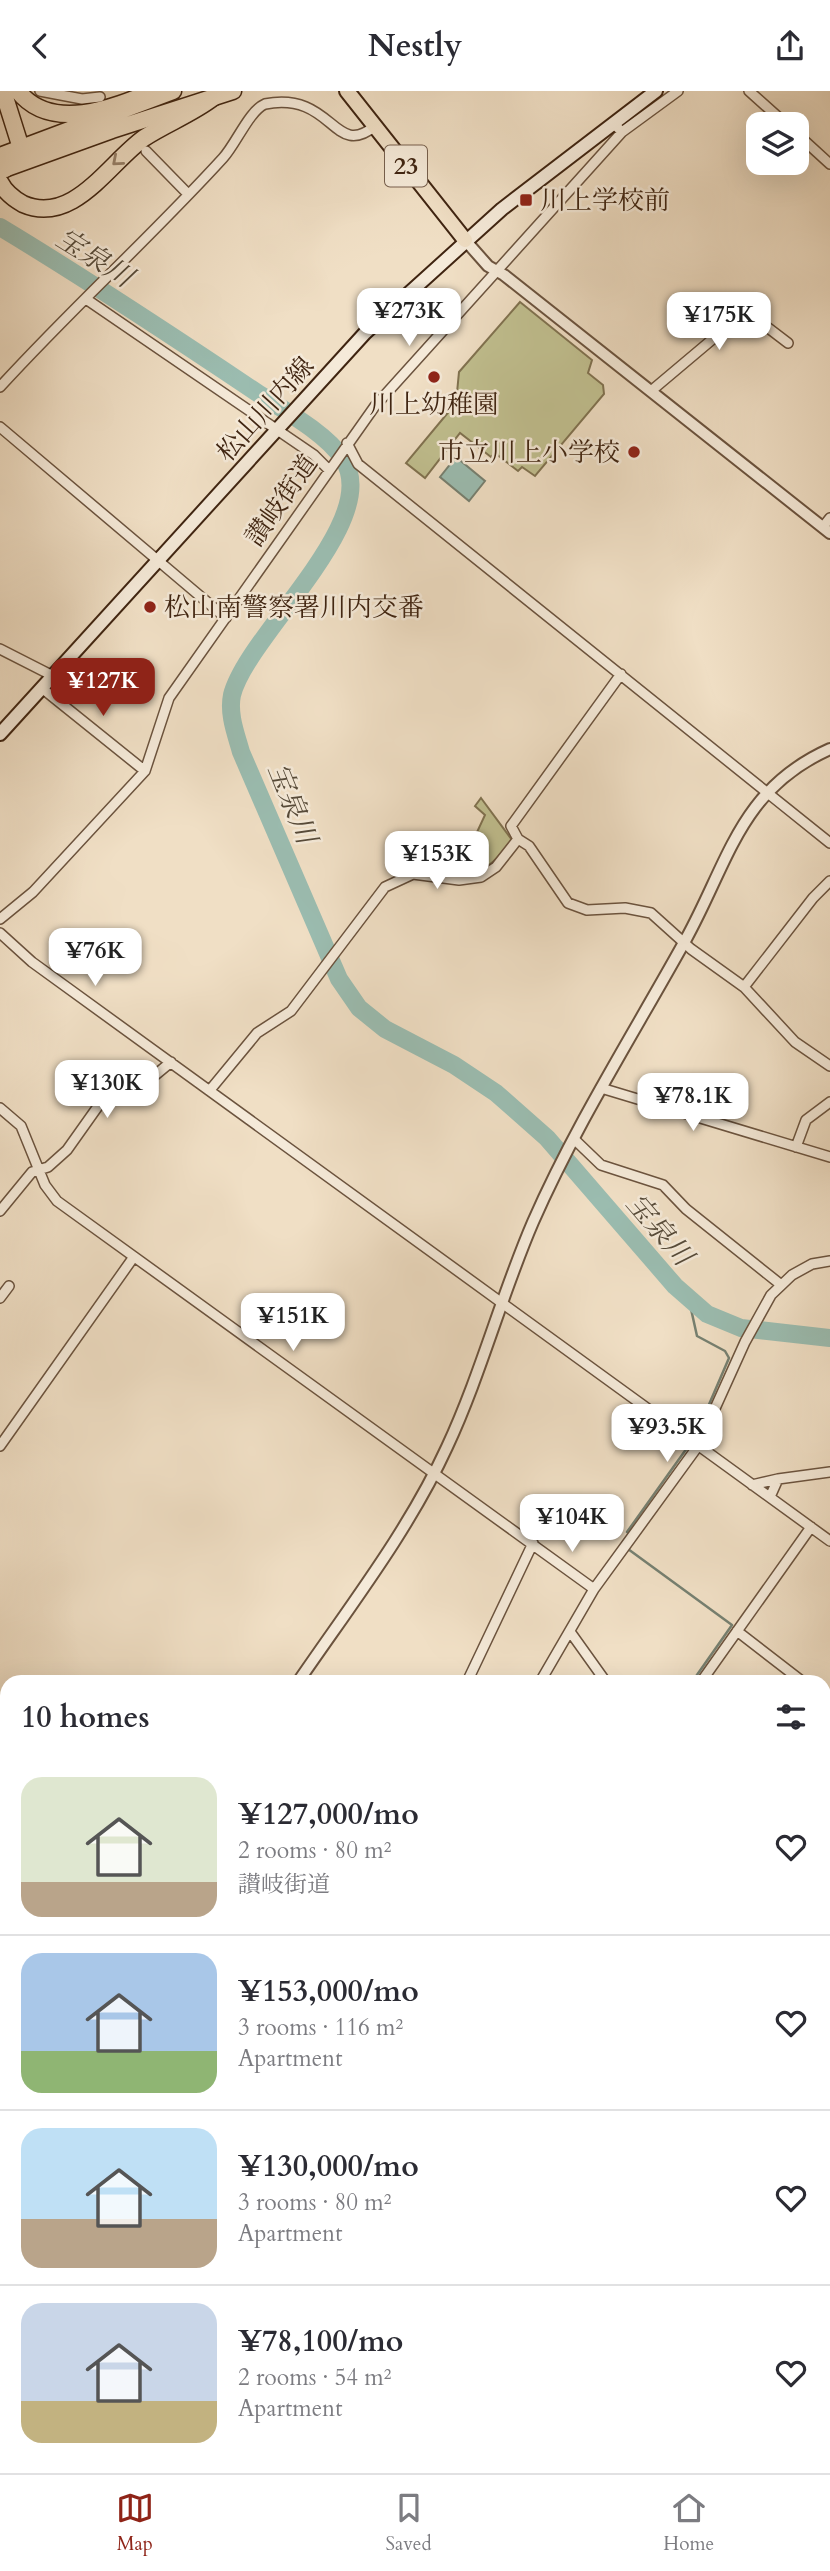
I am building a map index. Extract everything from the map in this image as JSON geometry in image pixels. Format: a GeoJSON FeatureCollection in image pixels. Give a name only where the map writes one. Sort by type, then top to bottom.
{"type":"FeatureCollection","features":[{"type":"Feature","properties":{"kind":"highway"},"geometry":{"type":"LineString","coordinates":[[2,173],[18,159],[20,148],[19,136],[3,91]]}},
{"type":"Feature","properties":{"kind":"highway"},"geometry":{"type":"LineString","coordinates":[[18,91],[35,107],[51,113],[69,115],[98,111],[154,91]]}},
{"type":"Feature","properties":{"kind":"highway"},"geometry":{"type":"LineString","coordinates":[[20,148],[173,91]]}},
{"type":"Feature","properties":{"kind":"highway"},"geometry":{"type":"LineString","coordinates":[[2,173],[233,91]]}},
{"type":"Feature","properties":{"kind":"highway"},"geometry":{"type":"LineString","coordinates":[[2,173],[16,200],[32,207],[62,206],[90,188],[144,139],[198,110],[214,97]]}},
{"type":"Feature","properties":{"kind":"main road","name":"23"},"geometry":{"type":"LineString","coordinates":[[347,91],[465,240]]}},
{"type":"Feature","properties":{"kind":"main road","name":"松山川内線"},"geometry":{"type":"LineString","coordinates":[[0,734],[159,563],[365,333],[465,240],[618,128],[656,91]]}},
{"type":"Feature","properties":{"kind":"street"},"geometry":{"type":"LineString","coordinates":[[40,91],[57,97],[100,97]]}},
{"type":"Feature","properties":{"kind":"street","name":"讃岐街道"},"geometry":{"type":"LineString","coordinates":[[0,919],[33,892],[145,771],[169,698],[375,406],[498,272],[618,128],[678,91]]}},
{"type":"Feature","properties":{"kind":"street"},"geometry":{"type":"LineString","coordinates":[[749,91],[773,112]]}},
{"type":"Feature","properties":{"kind":"street"},"geometry":{"type":"LineString","coordinates":[[0,387],[232,148],[250,117],[264,104],[291,96],[301,97],[322,107],[338,128],[347,133],[367,132],[375,126]]}},
{"type":"Feature","properties":{"kind":"street"},"geometry":{"type":"LineString","coordinates":[[809,145],[830,164]]}},
{"type":"Feature","properties":{"kind":"street"},"geometry":{"type":"LineString","coordinates":[[146,151],[188,194]]}},
{"type":"Feature","properties":{"kind":"street"},"geometry":{"type":"LineString","coordinates":[[465,240],[488,266],[828,526]]}},
{"type":"Feature","properties":{"kind":"street"},"geometry":{"type":"LineString","coordinates":[[88,297],[279,428],[329,468]]}},
{"type":"Feature","properties":{"kind":"street"},"geometry":{"type":"LineString","coordinates":[[651,391],[746,311],[788,343]]}},
{"type":"Feature","properties":{"kind":"street"},"geometry":{"type":"LineString","coordinates":[[0,428],[226,618]]}},
{"type":"Feature","properties":{"kind":"street"},"geometry":{"type":"LineString","coordinates":[[345,445],[362,467],[830,843]]}},
{"type":"Feature","properties":{"kind":"street"},"geometry":{"type":"LineString","coordinates":[[0,649],[55,677]]}},
{"type":"Feature","properties":{"kind":"street"},"geometry":{"type":"LineString","coordinates":[[621,674],[511,826],[518,839],[529,846],[568,903],[587,910],[638,908],[661,920],[744,987],[786,1034],[830,1066]]}},
{"type":"Feature","properties":{"kind":"street"},"geometry":{"type":"LineString","coordinates":[[43,689],[145,771]]}},
{"type":"Feature","properties":{"kind":"street"},"geometry":{"type":"LineString","coordinates":[[303,1675],[434,1474],[459,1421],[501,1302],[559,1167],[685,942],[743,824],[766,790],[790,771],[830,749]]}},
{"type":"Feature","properties":{"kind":"street"},"geometry":{"type":"LineString","coordinates":[[210,1090],[257,1033],[291,1011],[385,887],[413,874],[459,880],[481,877],[496,867],[518,839]]}},
{"type":"Feature","properties":{"kind":"street"},"geometry":{"type":"LineString","coordinates":[[744,987],[813,898],[830,881]]}},
{"type":"Feature","properties":{"kind":"street"},"geometry":{"type":"LineString","coordinates":[[0,933],[32,962],[830,1541]]}},
{"type":"Feature","properties":{"kind":"street"},"geometry":{"type":"LineString","coordinates":[[0,1210],[32,1172],[39,1171],[67,1150],[106,1095],[148,1081],[172,1062]]}},
{"type":"Feature","properties":{"kind":"street"},"geometry":{"type":"LineString","coordinates":[[601,1088],[830,1157]]}},
{"type":"Feature","properties":{"kind":"street"},"geometry":{"type":"LineString","coordinates":[[796,1147],[806,1121],[830,1102]]}},
{"type":"Feature","properties":{"kind":"street"},"geometry":{"type":"LineString","coordinates":[[0,1108],[22,1126],[49,1193],[57,1201],[594,1588]]}},
{"type":"Feature","properties":{"kind":"street"},"geometry":{"type":"LineString","coordinates":[[572,1143],[601,1165],[663,1185],[686,1209],[780,1284]]}},
{"type":"Feature","properties":{"kind":"street"},"geometry":{"type":"LineString","coordinates":[[0,1446],[133,1258]]}},
{"type":"Feature","properties":{"kind":"street"},"geometry":{"type":"LineString","coordinates":[[544,1675],[571,1633],[594,1588],[698,1446],[755,1322],[780,1284],[812,1264],[830,1261]]}},
{"type":"Feature","properties":{"kind":"street"},"geometry":{"type":"LineString","coordinates":[[0,1298],[9,1286]]}},
{"type":"Feature","properties":{"kind":"street"},"geometry":{"type":"LineString","coordinates":[[752,1485],[830,1472]]}},
{"type":"Feature","properties":{"kind":"street"},"geometry":{"type":"LineString","coordinates":[[770,1497],[778,1479]]}},
{"type":"Feature","properties":{"kind":"street"},"geometry":{"type":"LineString","coordinates":[[706,1675],[811,1527]]}},
{"type":"Feature","properties":{"kind":"street"},"geometry":{"type":"LineString","coordinates":[[470,1675],[533,1543]]}},
{"type":"Feature","properties":{"kind":"street"},"geometry":{"type":"LineString","coordinates":[[737,1631],[794,1675]]}},
{"type":"Feature","properties":{"kind":"street"},"geometry":{"type":"LineString","coordinates":[[571,1633],[601,1675]]}},
{"type":"Feature","properties":{"kind":"shaded area"},"geometry":{"type":"Polygon","coordinates":[[[520,302],[592,360],[588,373],[603,385],[604,394],[535,476],[522,467],[518,471],[495,453],[491,457],[460,433],[425,478],[406,463],[456,403],[459,372],[520,302]]]}},
{"type":"Feature","properties":{"kind":"shaded area"},"geometry":{"type":"Polygon","coordinates":[[[481,798],[512,840],[490,864],[476,871],[458,873],[485,815],[475,806],[481,798]]]}},
{"type":"Feature","properties":{"kind":"water"},"geometry":{"type":"Polygon","coordinates":[[[456,457],[485,481],[469,501],[440,477],[456,457]]]}},
{"type":"Feature","properties":{"kind":"waterway","name":"宝泉川"},"geometry":{"type":"LineString","coordinates":[[0,227],[304,423],[327,441],[343,459],[351,484],[345,513],[330,545],[243,670],[232,695],[231,709],[241,752],[339,979],[359,1008],[385,1029],[454,1065],[496,1093],[547,1138],[675,1286],[707,1314],[741,1328],[830,1338]]}},
{"type":"Feature","properties":{"kind":"waterway"},"geometry":{"type":"LineString","coordinates":[[689,1300],[697,1336],[725,1351],[729,1358],[695,1437]]}},
{"type":"Feature","properties":{"kind":"waterway"},"geometry":{"type":"LineString","coordinates":[[627,1532],[687,1448]]}},
{"type":"Feature","properties":{"kind":"waterway"},"geometry":{"type":"LineString","coordinates":[[628,1549],[732,1625],[697,1675]]}},
{"type":"Feature","properties":{"kind":"place","name":"川上学校前"},"geometry":{"type":"Point","coordinates":[526,200]}},
{"type":"Feature","properties":{"kind":"place","name":"川上幼稚園"},"geometry":{"type":"Point","coordinates":[434,377]}},
{"type":"Feature","properties":{"kind":"place","name":"市立川上小学校"},"geometry":{"type":"Point","coordinates":[634,452]}},
{"type":"Feature","properties":{"kind":"place","name":"松山南警察署川内交番"},"geometry":{"type":"Point","coordinates":[150,607]}}]}
